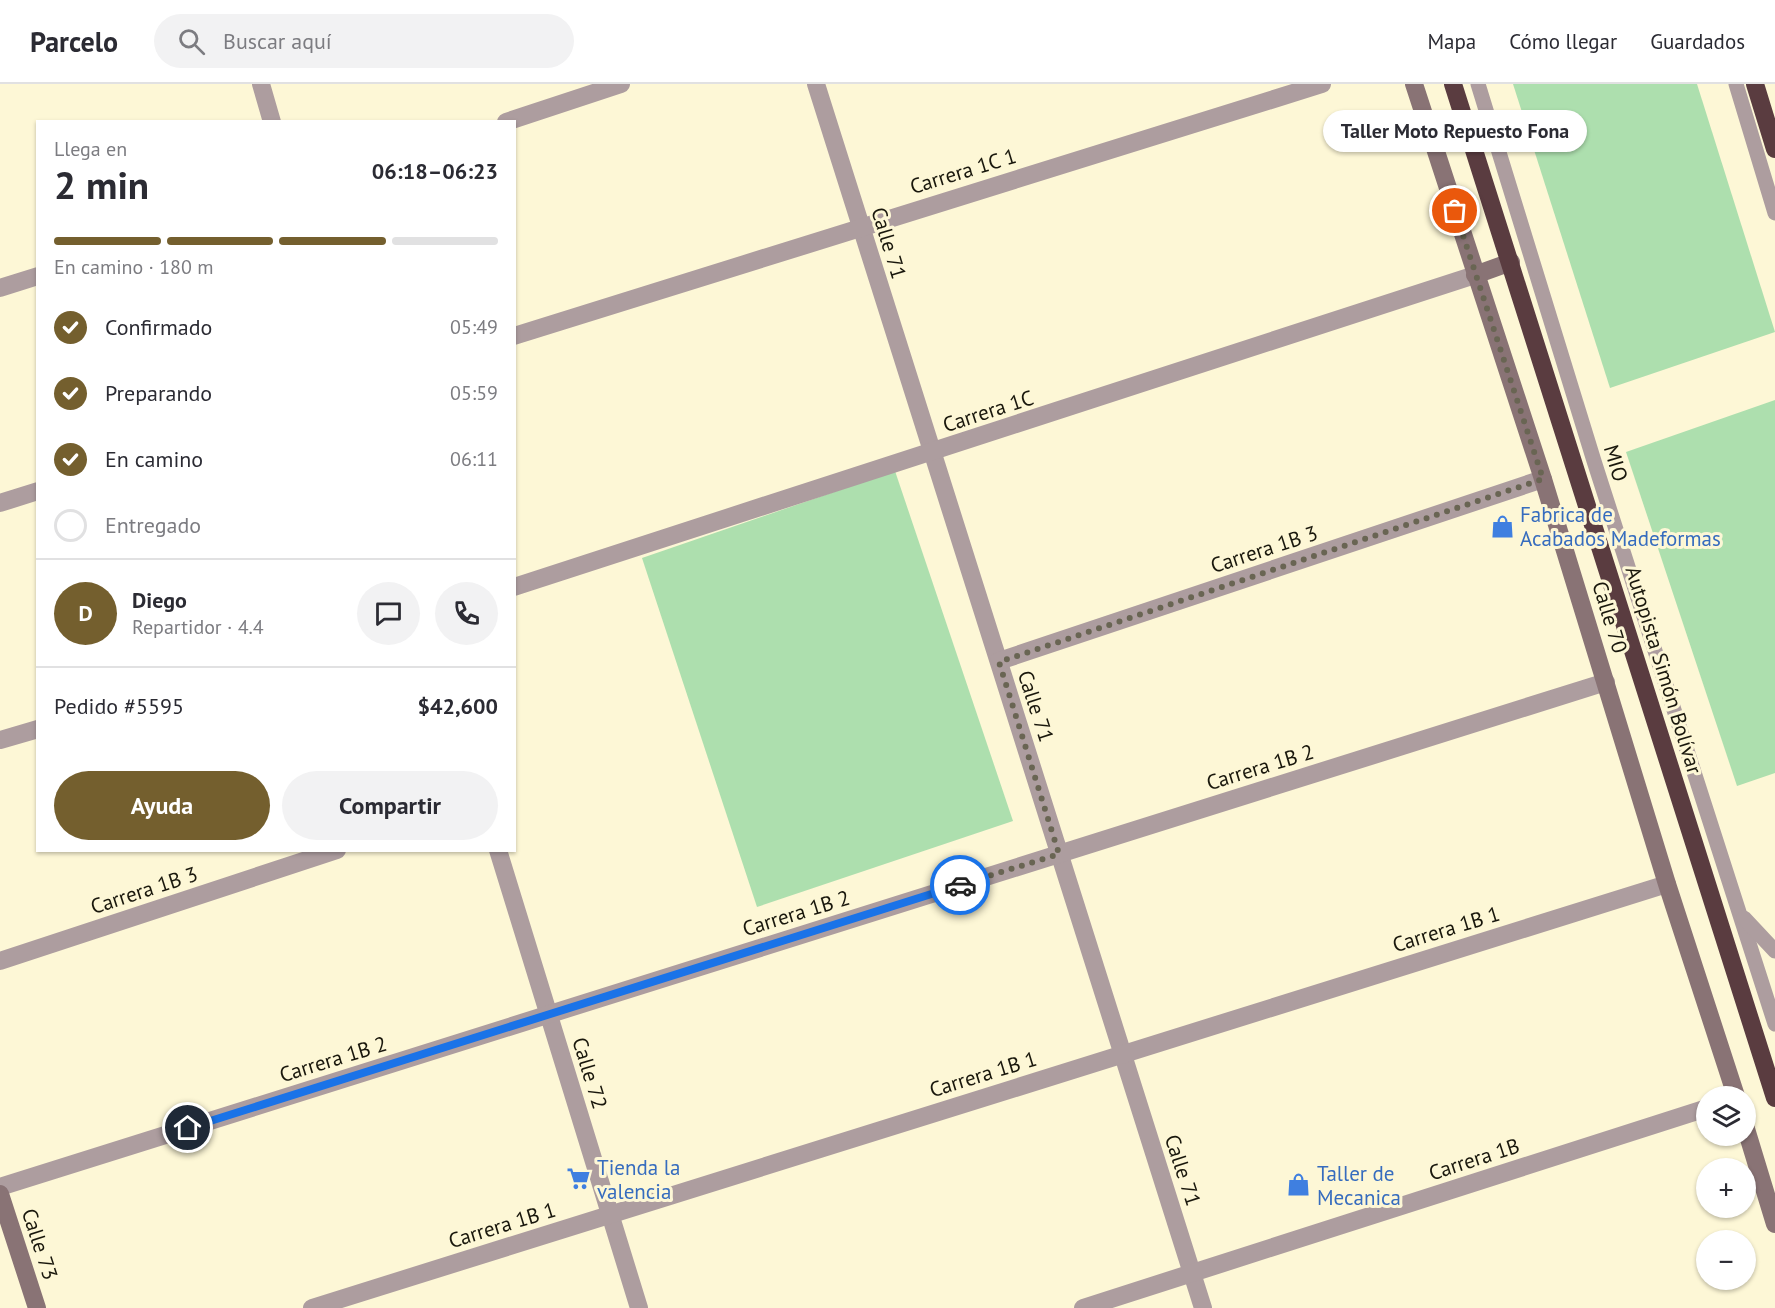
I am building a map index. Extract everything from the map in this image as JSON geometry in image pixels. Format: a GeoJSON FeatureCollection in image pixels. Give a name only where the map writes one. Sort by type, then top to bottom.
{"type":"FeatureCollection","features":[{"type":"Feature","properties":{"kind":"highway","name":"Autopista Simón Bolívar"},"geometry":{"type":"LineString","coordinates":[[1453,84],[1775,1098]]}},
{"type":"Feature","properties":{"kind":"highway"},"geometry":{"type":"LineString","coordinates":[[1755,84],[1775,149]]}},
{"type":"Feature","properties":{"kind":"street"},"geometry":{"type":"LineString","coordinates":[[261,84],[271,120]]}},
{"type":"Feature","properties":{"kind":"street"},"geometry":{"type":"LineString","coordinates":[[512,120],[621,84]]}},
{"type":"Feature","properties":{"kind":"street","name":"Calle 71"},"geometry":{"type":"LineString","coordinates":[[816,84],[1203,1308]]}},
{"type":"Feature","properties":{"kind":"street","name":"Carrera 1C 1"},"geometry":{"type":"LineString","coordinates":[[516,335],[1322,84]]}},
{"type":"Feature","properties":{"kind":"street","name":"Calle 70"},"geometry":{"type":"LineString","coordinates":[[1414,84],[1543,479],[1667,884],[1733,1086]]}},
{"type":"Feature","properties":{"kind":"street"},"geometry":{"type":"LineString","coordinates":[[1475,275],[1511,262]]}},
{"type":"Feature","properties":{"kind":"street","name":"Carrera 1C"},"geometry":{"type":"LineString","coordinates":[[516,586],[1475,275]]}},
{"type":"Feature","properties":{"kind":"street"},"geometry":{"type":"LineString","coordinates":[[0,288],[36,277]]}},
{"type":"Feature","properties":{"kind":"street","name":"Carrera 1B 3"},"geometry":{"type":"LineString","coordinates":[[999,662],[1543,479]]}},
{"type":"Feature","properties":{"kind":"street"},"geometry":{"type":"LineString","coordinates":[[0,503],[36,491]]}},
{"type":"Feature","properties":{"kind":"street","name":"Carrera 1B 2"},"geometry":{"type":"LineString","coordinates":[[0,1187],[1606,682]]}},
{"type":"Feature","properties":{"kind":"street"},"geometry":{"type":"LineString","coordinates":[[0,740],[36,730]]}},
{"type":"Feature","properties":{"kind":"street","name":"Carrera 1B 3"},"geometry":{"type":"LineString","coordinates":[[0,961],[331,852]]}},
{"type":"Feature","properties":{"kind":"street","name":"Calle 72"},"geometry":{"type":"LineString","coordinates":[[499,852],[639,1308]]}},
{"type":"Feature","properties":{"kind":"street","name":"Carrera 1B 1"},"geometry":{"type":"LineString","coordinates":[[312,1308],[1667,884]]}},
{"type":"Feature","properties":{"kind":"street","name":"Carrera 1B"},"geometry":{"type":"LineString","coordinates":[[1083,1308],[1696,1112]]}},
{"type":"Feature","properties":{"kind":"street"},"geometry":{"type":"LineString","coordinates":[[1751,1146],[1775,1224]]}},
{"type":"Feature","properties":{"kind":"street","name":"Calle 73"},"geometry":{"type":"LineString","coordinates":[[0,1194],[37,1308]]}},
{"type":"Feature","properties":{"kind":"lane","name":"MIO"},"geometry":{"type":"LineString","coordinates":[[1478,84],[1608,507],[1775,1024]]}},
{"type":"Feature","properties":{"kind":"lane"},"geometry":{"type":"LineString","coordinates":[[1736,84],[1775,213]]}},
{"type":"Feature","properties":{"kind":"lane"},"geometry":{"type":"LineString","coordinates":[[1740,914],[1775,951]]}},
{"type":"Feature","properties":{"kind":"green space"},"geometry":{"type":"Polygon","coordinates":[[[1513,84],[1697,84],[1775,332],[1610,388],[1513,84]]]}},
{"type":"Feature","properties":{"kind":"green space"},"geometry":{"type":"Polygon","coordinates":[[[1775,400],[1775,773],[1737,786],[1626,452],[1775,400]]]}},
{"type":"Feature","properties":{"kind":"green space"},"geometry":{"type":"Polygon","coordinates":[[[895,471],[1013,821],[757,907],[642,558],[895,471]]]}},
{"type":"Feature","properties":{"kind":"way so far"},"geometry":{"type":"LineString","coordinates":[[960,885],[1059,854],[999,662],[1543,479],[1455,211]]}},
{"type":"Feature","properties":{"kind":"place","name":"Taller Moto Repuesto Fona"},"geometry":{"type":"Point","coordinates":[1455,211]}},
{"type":"Feature","properties":{"kind":"place","name":"Fabrica de Acabados Madeformas"},"geometry":{"type":"Point","coordinates":[1502,526]}},
{"type":"Feature","properties":{"kind":"place","name":"Tienda la valencia"},"geometry":{"type":"Point","coordinates":[579,1179]}},
{"type":"Feature","properties":{"kind":"place","name":"Taller de Mecanica"},"geometry":{"type":"Point","coordinates":[1299,1185]}},
{"type":"Feature","properties":{"kind":"route"},"geometry":{"type":"LineString","coordinates":[[188,1128],[960,885]]}}]}
